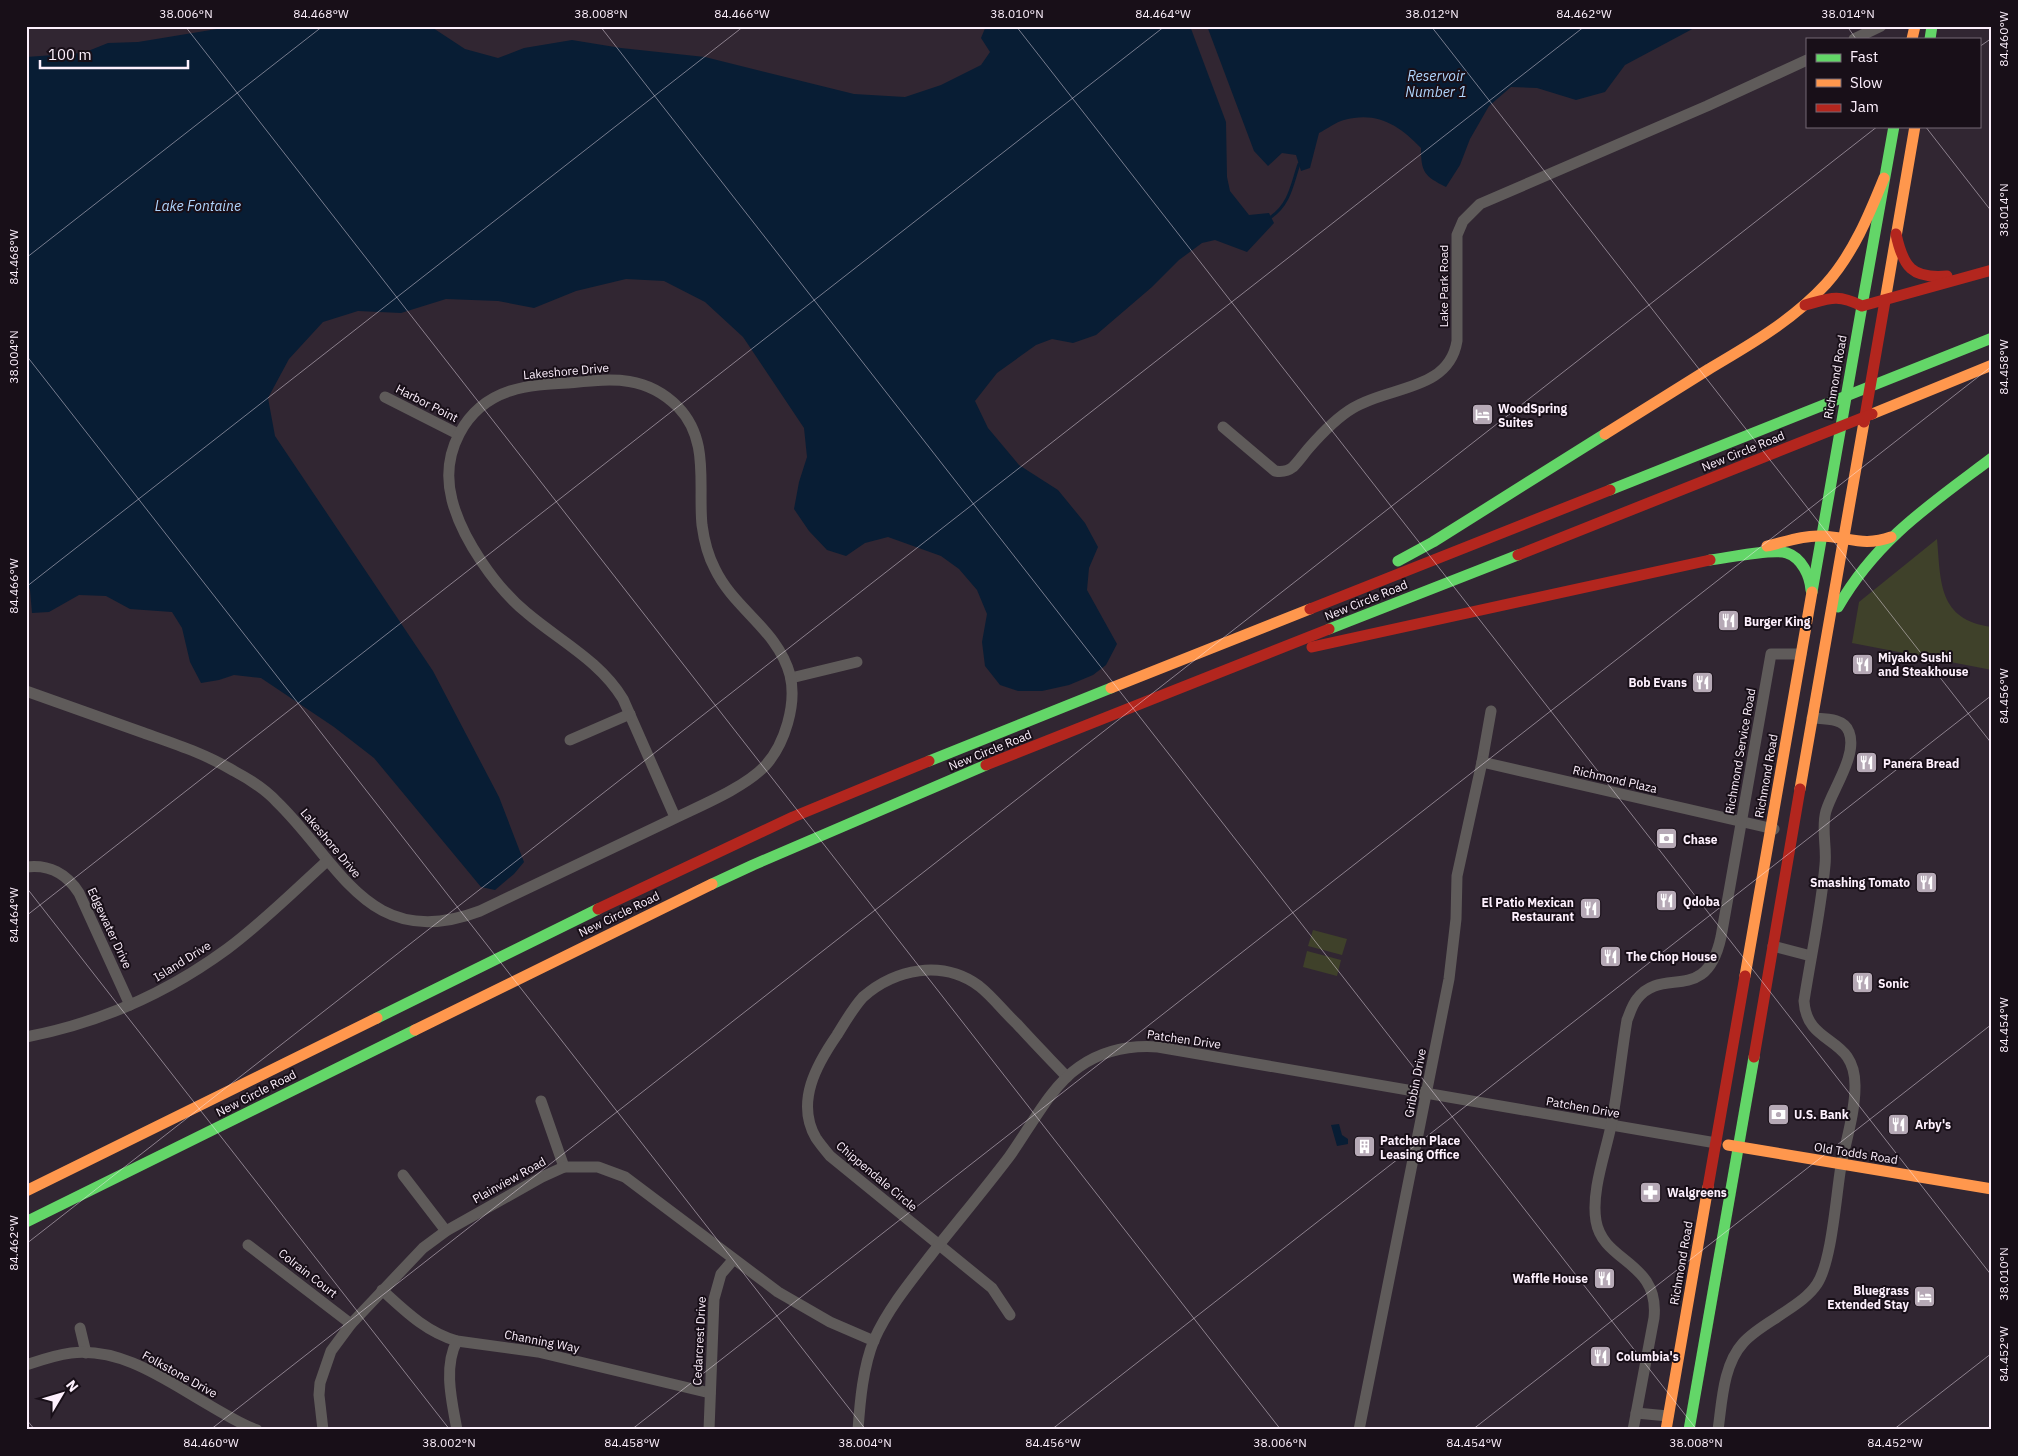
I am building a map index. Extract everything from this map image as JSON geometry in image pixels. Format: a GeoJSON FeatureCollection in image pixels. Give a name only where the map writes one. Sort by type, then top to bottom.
{"type":"FeatureCollection","features":[{"type":"Feature","properties":{"kind":"main road","name":"Richmond Road"},"geometry":{"type":"LineString","coordinates":[[1666,1430],[1800,654],[1894,128]]}},
{"type":"Feature","properties":{"kind":"main road"},"geometry":{"type":"LineString","coordinates":[[1688,1430],[1915,128]]}},
{"type":"Feature","properties":{"kind":"main road"},"geometry":{"type":"LineString","coordinates":[[1205,650],[1362,578],[1433,542],[1776,325],[1824,286],[1846,258],[1866,222],[1884,178]]}},
{"type":"Feature","properties":{"kind":"main road"},"geometry":{"type":"LineString","coordinates":[[1896,234],[1902,260],[1917,273],[1931,277],[1942,277],[1992,270]]}},
{"type":"Feature","properties":{"kind":"main road"},"geometry":{"type":"LineString","coordinates":[[1802,305],[1832,297],[1847,299],[1862,306],[1992,270]]}},
{"type":"Feature","properties":{"kind":"main road","name":"New Circle Road"},"geometry":{"type":"LineString","coordinates":[[26,1191],[643,887],[784,821],[978,740],[1992,338]]}},
{"type":"Feature","properties":{"kind":"main road","name":"New Circle Road"},"geometry":{"type":"LineString","coordinates":[[26,1222],[753,865],[972,772],[1199,680],[1992,365]]}},
{"type":"Feature","properties":{"kind":"main road"},"geometry":{"type":"LineString","coordinates":[[1828,628],[1850,585],[1869,559],[1891,537],[1992,458]]}},
{"type":"Feature","properties":{"kind":"main road"},"geometry":{"type":"LineString","coordinates":[[1199,680],[1307,648],[1812,536],[1844,538],[1865,544],[1880,542],[1891,537]]}},
{"type":"Feature","properties":{"kind":"main road"},"geometry":{"type":"LineString","coordinates":[[1711,559],[1773,552],[1788,553],[1804,566],[1808,572],[1810,578],[1810,604]]}},
{"type":"Feature","properties":{"kind":"main road","name":"Old Todds Road"},"geometry":{"type":"LineString","coordinates":[[1716,1143],[1992,1189]]}},
{"type":"Feature","properties":{"kind":"street"},"geometry":{"type":"LineString","coordinates":[[1856,38],[1881,26]]}},
{"type":"Feature","properties":{"kind":"street","name":"Lake Park Road"},"geometry":{"type":"LineString","coordinates":[[1223,427],[1275,471],[1279,472],[1292,468],[1324,431],[1354,408],[1389,392],[1427,382],[1441,373],[1450,362],[1457,341],[1457,235],[1463,221],[1476,207],[1806,60]]}},
{"type":"Feature","properties":{"kind":"street","name":"Lakeshore Drive"},"geometry":{"type":"LineString","coordinates":[[26,691],[184,748],[247,778],[277,801],[352,889],[382,910],[411,920],[447,920],[480,911],[675,817],[738,786],[764,767],[780,743],[785,730],[792,693],[791,678],[786,663],[775,642],[731,593],[715,569],[702,523],[702,474],[698,441],[689,421],[668,398],[643,384],[627,380],[521,388],[501,394],[481,408],[458,434],[449,466],[451,497],[455,512],[479,556],[497,583],[527,614],[588,659],[616,688],[630,714],[675,817]]}},
{"type":"Feature","properties":{"kind":"street","name":"Harbor Point"},"geometry":{"type":"LineString","coordinates":[[385,397],[458,434]]}},
{"type":"Feature","properties":{"kind":"street","name":"Richmond Service Road"},"geometry":{"type":"LineString","coordinates":[[1633,1430],[1654,1318],[1655,1299],[1649,1283],[1612,1248],[1596,1222],[1599,1179],[1611,1126],[1627,1020],[1632,1007],[1645,991],[1655,986],[1683,982],[1700,976],[1714,960],[1721,937],[1771,654],[1800,654]]}},
{"type":"Feature","properties":{"kind":"street"},"geometry":{"type":"LineString","coordinates":[[791,678],[857,662]]}},
{"type":"Feature","properties":{"kind":"street"},"geometry":{"type":"LineString","coordinates":[[1482,762],[1491,711]]}},
{"type":"Feature","properties":{"kind":"street"},"geometry":{"type":"LineString","coordinates":[[570,740],[630,714]]}},
{"type":"Feature","properties":{"kind":"street"},"geometry":{"type":"LineString","coordinates":[[1718,1430],[1728,1373],[1739,1348],[1764,1326],[1810,1294],[1820,1278],[1831,1233],[1854,1098],[1852,1065],[1845,1053],[1817,1032],[1806,1016],[1804,1001],[1826,864],[1824,818],[1850,750],[1848,729],[1843,723],[1812,718]]}},
{"type":"Feature","properties":{"kind":"street","name":"Richmond Plaza"},"geometry":{"type":"LineString","coordinates":[[1482,762],[1793,834]]}},
{"type":"Feature","properties":{"kind":"street","name":"Gribbin Drive"},"geometry":{"type":"LineString","coordinates":[[1360,1430],[1427,1094],[1453,952],[1459,858],[1482,762]]}},
{"type":"Feature","properties":{"kind":"street","name":"Island Drive"},"geometry":{"type":"LineString","coordinates":[[26,1037],[94,1020],[168,987],[228,948],[327,861]]}},
{"type":"Feature","properties":{"kind":"street","name":"Edgewater Drive"},"geometry":{"type":"LineString","coordinates":[[26,867],[50,868],[67,878],[73,885],[130,1005]]}},
{"type":"Feature","properties":{"kind":"street"},"geometry":{"type":"LineString","coordinates":[[1773,946],[1811,956]]}},
{"type":"Feature","properties":{"kind":"street","name":"Chippendale Circle"},"geometry":{"type":"LineString","coordinates":[[1010,1315],[992,1288],[830,1156],[815,1137],[810,1122],[808,1095],[814,1072],[821,1058],[858,1002],[880,984],[894,976],[909,971],[925,970],[953,974],[978,986],[989,995],[1067,1077]]}},
{"type":"Feature","properties":{"kind":"street","name":"Patchen Drive"},"geometry":{"type":"LineString","coordinates":[[858,1430],[861,1392],[874,1341],[901,1294],[1008,1157],[1053,1093],[1067,1077],[1086,1063],[1108,1052],[1145,1046],[1716,1143]]}},
{"type":"Feature","properties":{"kind":"street"},"geometry":{"type":"LineString","coordinates":[[541,1101],[564,1167]]}},
{"type":"Feature","properties":{"kind":"street","name":"Plainview Road"},"geometry":{"type":"LineString","coordinates":[[323,1430],[319,1395],[322,1371],[331,1351],[351,1324],[382,1290],[424,1248],[446,1231],[542,1176],[564,1167],[598,1167],[625,1177],[778,1292],[810,1311],[874,1341]]}},
{"type":"Feature","properties":{"kind":"street"},"geometry":{"type":"LineString","coordinates":[[403,1175],[446,1231]]}},
{"type":"Feature","properties":{"kind":"street","name":"Colrain Court"},"geometry":{"type":"LineString","coordinates":[[248,1244],[351,1324]]}},
{"type":"Feature","properties":{"kind":"street","name":"Cedarcrest Drive"},"geometry":{"type":"LineString","coordinates":[[709,1430],[714,1299],[721,1274],[733,1260]]}},
{"type":"Feature","properties":{"kind":"street","name":"Channing Way"},"geometry":{"type":"LineString","coordinates":[[382,1290],[422,1325],[456,1341],[538,1352],[710,1393]]}},
{"type":"Feature","properties":{"kind":"street"},"geometry":{"type":"LineString","coordinates":[[80,1328],[86,1352]]}},
{"type":"Feature","properties":{"kind":"street"},"geometry":{"type":"LineString","coordinates":[[456,1341],[450,1356],[450,1373],[457,1430]]}},
{"type":"Feature","properties":{"kind":"street","name":"Folkstone Drive"},"geometry":{"type":"LineString","coordinates":[[26,1365],[49,1357],[86,1352],[114,1356],[132,1363],[234,1420],[257,1430]]}},
{"type":"Feature","properties":{"kind":"street"},"geometry":{"type":"LineString","coordinates":[[1636,1413],[1668,1416]]}},
{"type":"Feature","properties":{"kind":"green space"},"geometry":{"type":"Polygon","coordinates":[[[1937,539],[1942,584],[1952,607],[1961,616],[1974,623],[1992,627],[1992,670],[1852,643],[1859,602],[1937,539]]]}},
{"type":"Feature","properties":{"kind":"green space"},"geometry":{"type":"Polygon","coordinates":[[[1313,930],[1347,939],[1342,955],[1308,946],[1313,930]]]}},
{"type":"Feature","properties":{"kind":"green space"},"geometry":{"type":"Polygon","coordinates":[[[1307,951],[1341,960],[1337,976],[1303,967],[1307,951]]]}},
{"type":"Feature","properties":{"kind":"water","name":"Lake Fontaine"},"geometry":{"type":"Polygon","coordinates":[[[235,26],[430,26],[465,49],[498,58],[524,48],[572,40],[621,48],[705,57],[854,94],[905,97],[941,85],[981,65],[990,52],[981,38],[986,26],[1190,26],[1226,122],[1227,177],[1230,191],[1249,215],[1269,213],[1274,223],[1247,252],[1215,240],[1202,243],[1179,260],[1152,287],[1096,335],[1073,343],[1052,339],[1036,345],[997,373],[975,401],[988,428],[1019,465],[1058,490],[1085,523],[1098,547],[1089,568],[1087,590],[1117,644],[1106,665],[1093,675],[1069,685],[1042,691],[1018,691],[1000,685],[985,666],[982,642],[987,614],[977,590],[959,569],[941,556],[888,537],[865,543],[846,556],[827,550],[809,531],[794,509],[799,482],[807,457],[804,428],[743,337],[705,302],[664,281],[626,279],[576,291],[534,308],[498,301],[446,299],[401,313],[358,311],[323,322],[289,359],[268,398],[275,436],[433,671],[499,797],[524,862],[514,874],[495,890],[481,887],[374,758],[334,727],[261,678],[234,675],[201,683],[190,662],[182,628],[172,612],[130,609],[106,596],[79,595],[49,612],[32,613],[30,590],[26,582],[26,57],[83,53],[108,43],[138,42],[235,26]]]}},
{"type":"Feature","properties":{"kind":"water","name":"Reservoir Number 1"},"geometry":{"type":"Polygon","coordinates":[[[1207,26],[1698,26],[1625,65],[1605,92],[1576,100],[1537,88],[1511,87],[1489,106],[1470,139],[1460,165],[1446,187],[1433,180],[1425,172],[1421,148],[1413,140],[1387,122],[1367,117],[1341,121],[1319,133],[1310,168],[1301,171],[1296,155],[1282,153],[1268,166],[1254,151],[1207,26]]]}},
{"type":"Feature","properties":{"kind":"water"},"geometry":{"type":"Polygon","coordinates":[[[1339,1124],[1342,1135],[1348,1139],[1348,1144],[1337,1146],[1331,1125],[1339,1124]]]}},
{"type":"Feature","properties":{"kind":"waterway"},"geometry":{"type":"LineString","coordinates":[[1271,217],[1286,200],[1299,164]]}},
{"type":"Feature","properties":{"kind":"traffic: fast"},"geometry":{"type":"LineString","coordinates":[[1930,38],[1932,26]]}},
{"type":"Feature","properties":{"kind":"traffic: fast"},"geometry":{"type":"LineString","coordinates":[[1862,306],[1894,128]]}},
{"type":"Feature","properties":{"kind":"traffic: fast"},"geometry":{"type":"LineString","coordinates":[[1812,592],[1862,306]]}},
{"type":"Feature","properties":{"kind":"traffic: fast"},"geometry":{"type":"LineString","coordinates":[[1610,490],[1992,338]]}},
{"type":"Feature","properties":{"kind":"traffic: fast"},"geometry":{"type":"LineString","coordinates":[[1398,561],[1433,542],[1605,434]]}},
{"type":"Feature","properties":{"kind":"traffic: fast"},"geometry":{"type":"LineString","coordinates":[[1838,607],[1853,583],[1888,542],[1927,507],[1992,458]]}},
{"type":"Feature","properties":{"kind":"traffic: fast"},"geometry":{"type":"LineString","coordinates":[[1710,560],[1761,552],[1787,553],[1801,563],[1809,579],[1811,590]]}},
{"type":"Feature","properties":{"kind":"traffic: fast"},"geometry":{"type":"LineString","coordinates":[[1329,629],[1518,555]]}},
{"type":"Feature","properties":{"kind":"traffic: fast"},"geometry":{"type":"LineString","coordinates":[[929,761],[1111,688]]}},
{"type":"Feature","properties":{"kind":"traffic: fast"},"geometry":{"type":"LineString","coordinates":[[712,884],[986,765]]}},
{"type":"Feature","properties":{"kind":"traffic: fast"},"geometry":{"type":"LineString","coordinates":[[377,1018],[598,909]]}},
{"type":"Feature","properties":{"kind":"traffic: fast"},"geometry":{"type":"LineString","coordinates":[[26,1222],[415,1030]]}},
{"type":"Feature","properties":{"kind":"traffic: fast"},"geometry":{"type":"LineString","coordinates":[[1689,1430],[1754,1057]]}},
{"type":"Feature","properties":{"kind":"traffic: slow"},"geometry":{"type":"LineString","coordinates":[[1912,38],[1915,26]]}},
{"type":"Feature","properties":{"kind":"traffic: slow"},"geometry":{"type":"LineString","coordinates":[[1885,301],[1915,128]]}},
{"type":"Feature","properties":{"kind":"traffic: slow"},"geometry":{"type":"LineString","coordinates":[[1605,434],[1755,341],[1800,309],[1826,284],[1844,260],[1866,220],[1884,178]]}},
{"type":"Feature","properties":{"kind":"traffic: slow"},"geometry":{"type":"LineString","coordinates":[[1872,414],[1992,365]]}},
{"type":"Feature","properties":{"kind":"traffic: slow"},"geometry":{"type":"LineString","coordinates":[[1800,789],[1864,422]]}},
{"type":"Feature","properties":{"kind":"traffic: slow"},"geometry":{"type":"LineString","coordinates":[[1767,546],[1814,536],[1856,541],[1881,540],[1891,537]]}},
{"type":"Feature","properties":{"kind":"traffic: slow"},"geometry":{"type":"LineString","coordinates":[[1745,976],[1812,592]]}},
{"type":"Feature","properties":{"kind":"traffic: slow"},"geometry":{"type":"LineString","coordinates":[[1111,688],[1310,609]]}},
{"type":"Feature","properties":{"kind":"traffic: slow"},"geometry":{"type":"LineString","coordinates":[[415,1030],[712,884]]}},
{"type":"Feature","properties":{"kind":"traffic: slow"},"geometry":{"type":"LineString","coordinates":[[26,1191],[377,1018]]}},
{"type":"Feature","properties":{"kind":"traffic: slow"},"geometry":{"type":"LineString","coordinates":[[1728,1145],[1992,1189]]}},
{"type":"Feature","properties":{"kind":"traffic: slow"},"geometry":{"type":"LineString","coordinates":[[1666,1430],[1708,1187]]}},
{"type":"Feature","properties":{"kind":"traffic: jam"},"geometry":{"type":"LineString","coordinates":[[1896,234],[1906,263],[1917,273],[1947,276]]}},
{"type":"Feature","properties":{"kind":"traffic: jam"},"geometry":{"type":"LineString","coordinates":[[1805,305],[1834,298],[1862,306],[1992,270]]}},
{"type":"Feature","properties":{"kind":"traffic: jam"},"geometry":{"type":"LineString","coordinates":[[1864,422],[1885,301]]}},
{"type":"Feature","properties":{"kind":"traffic: jam"},"geometry":{"type":"LineString","coordinates":[[1518,555],[1872,414]]}},
{"type":"Feature","properties":{"kind":"traffic: jam"},"geometry":{"type":"LineString","coordinates":[[1310,609],[1610,490]]}},
{"type":"Feature","properties":{"kind":"traffic: jam"},"geometry":{"type":"LineString","coordinates":[[1312,647],[1710,560]]}},
{"type":"Feature","properties":{"kind":"traffic: jam"},"geometry":{"type":"LineString","coordinates":[[986,765],[1329,629]]}},
{"type":"Feature","properties":{"kind":"traffic: jam"},"geometry":{"type":"LineString","coordinates":[[598,909],[793,817],[929,761]]}},
{"type":"Feature","properties":{"kind":"traffic: jam"},"geometry":{"type":"LineString","coordinates":[[1754,1057],[1800,789]]}},
{"type":"Feature","properties":{"kind":"traffic: jam"},"geometry":{"type":"LineString","coordinates":[[1708,1187],[1745,976]]}},
{"type":"Feature","properties":{"kind":"place","name":"WoodSpring Suites"},"geometry":{"type":"Point","coordinates":[1482,415]}},
{"type":"Feature","properties":{"kind":"place","name":"Burger King"},"geometry":{"type":"Point","coordinates":[1728,621]}},
{"type":"Feature","properties":{"kind":"place","name":"Miyako Sushi and Steakhouse"},"geometry":{"type":"Point","coordinates":[1862,664]}},
{"type":"Feature","properties":{"kind":"place","name":"Bob Evans"},"geometry":{"type":"Point","coordinates":[1703,682]}},
{"type":"Feature","properties":{"kind":"place","name":"Panera Bread"},"geometry":{"type":"Point","coordinates":[1867,763]}},
{"type":"Feature","properties":{"kind":"place","name":"Chase"},"geometry":{"type":"Point","coordinates":[1667,839]}},
{"type":"Feature","properties":{"kind":"place","name":"Smashing Tomato"},"geometry":{"type":"Point","coordinates":[1926,882]}},
{"type":"Feature","properties":{"kind":"place","name":"Qdoba"},"geometry":{"type":"Point","coordinates":[1667,901]}},
{"type":"Feature","properties":{"kind":"place","name":"El Patio Mexican Restaurant"},"geometry":{"type":"Point","coordinates":[1590,909]}},
{"type":"Feature","properties":{"kind":"place","name":"The Chop House"},"geometry":{"type":"Point","coordinates":[1610,956]}},
{"type":"Feature","properties":{"kind":"place","name":"Sonic"},"geometry":{"type":"Point","coordinates":[1862,983]}},
{"type":"Feature","properties":{"kind":"place","name":"U.S. Bank"},"geometry":{"type":"Point","coordinates":[1778,1114]}},
{"type":"Feature","properties":{"kind":"place","name":"Arby's"},"geometry":{"type":"Point","coordinates":[1899,1124]}},
{"type":"Feature","properties":{"kind":"place","name":"Patchen Place Leasing Office"},"geometry":{"type":"Point","coordinates":[1364,1147]}},
{"type":"Feature","properties":{"kind":"place","name":"Walgreens"},"geometry":{"type":"Point","coordinates":[1651,1192]}},
{"type":"Feature","properties":{"kind":"place","name":"Waffle House"},"geometry":{"type":"Point","coordinates":[1604,1278]}},
{"type":"Feature","properties":{"kind":"place","name":"Bluegrass Extended Stay"},"geometry":{"type":"Point","coordinates":[1925,1297]}},
{"type":"Feature","properties":{"kind":"place","name":"Columbia's"},"geometry":{"type":"Point","coordinates":[1600,1356]}}]}
